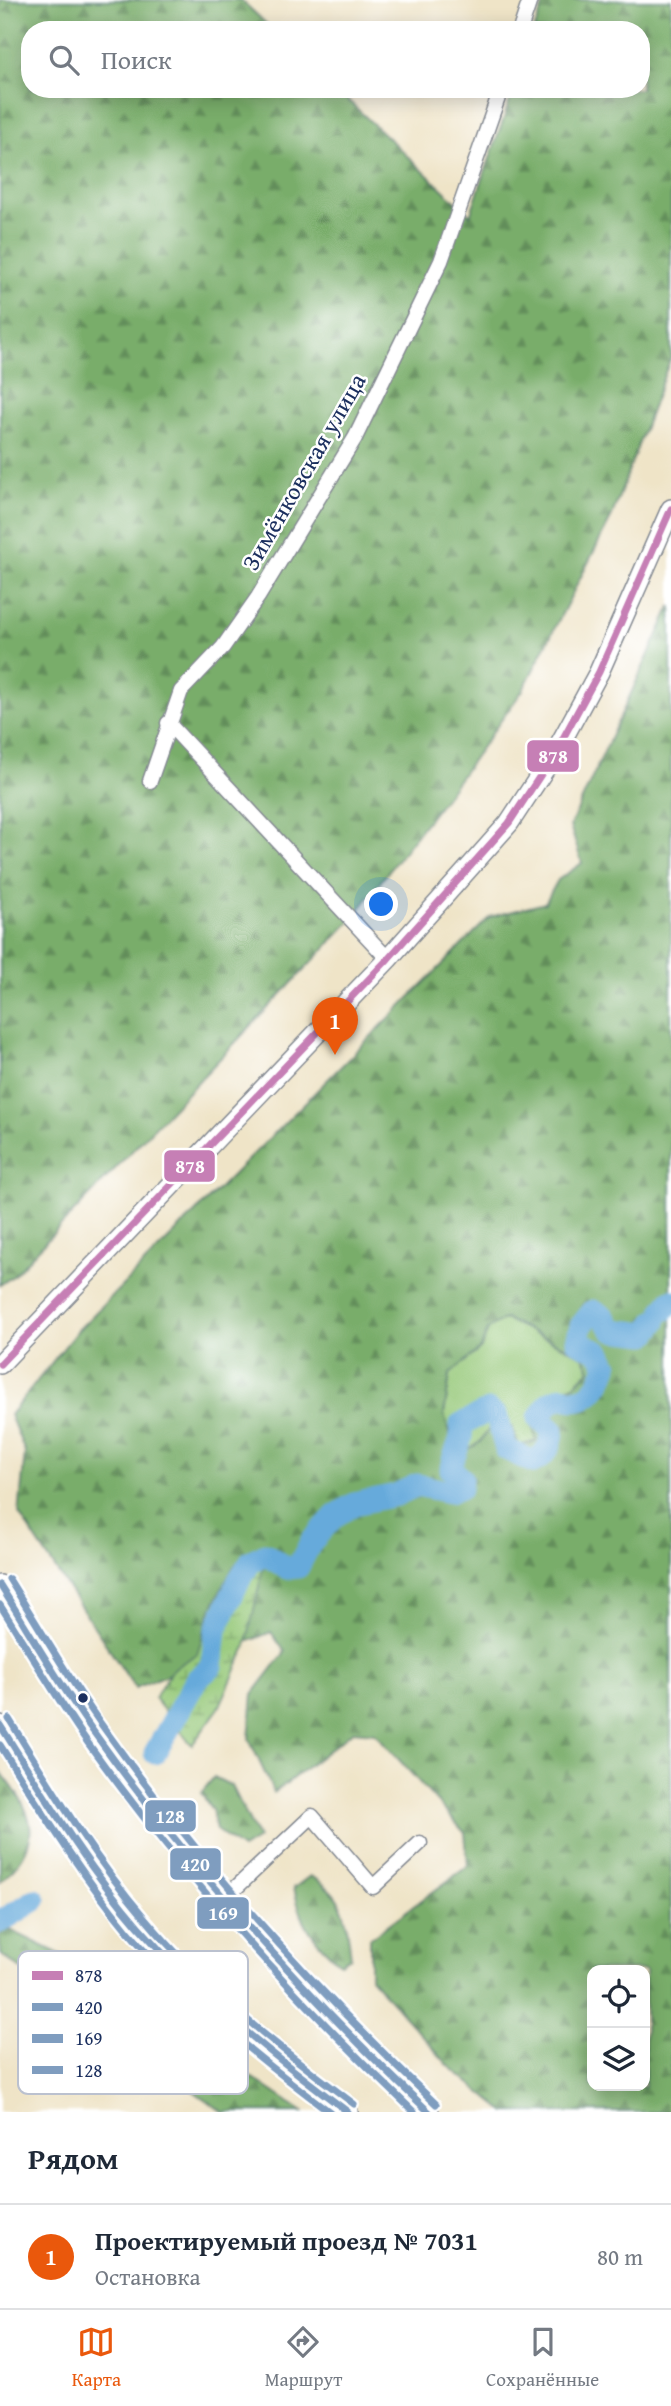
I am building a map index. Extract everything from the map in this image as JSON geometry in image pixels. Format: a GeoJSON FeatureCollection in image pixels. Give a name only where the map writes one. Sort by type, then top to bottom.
{"type":"FeatureCollection","features":[{"type":"Feature","properties":{"kind":"main road"},"geometry":{"type":"LineString","coordinates":[[0,1364],[388,959],[509,823],[555,753],[599,672],[671,509]]}},
{"type":"Feature","properties":{"kind":"main road"},"geometry":{"type":"LineString","coordinates":[[0,1585],[110,1754],[225,1899],[379,2065],[429,2112]]}},
{"type":"Feature","properties":{"kind":"main road"},"geometry":{"type":"LineString","coordinates":[[0,1725],[53,1809],[113,1894],[162,1951]]}},
{"type":"Feature","properties":{"kind":"main road"},"geometry":{"type":"LineString","coordinates":[[248,2034],[348,2112]]}},
{"type":"Feature","properties":{"kind":"street"},"geometry":{"type":"LineString","coordinates":[[523,21],[530,0]]}},
{"type":"Feature","properties":{"kind":"street","name":"Зимёнковская улица"},"geometry":{"type":"LineString","coordinates":[[150,781],[181,691],[223,647],[258,597],[355,438],[441,261],[497,98]]}},
{"type":"Feature","properties":{"kind":"street"},"geometry":{"type":"LineString","coordinates":[[168,723],[388,959]]}},
{"type":"Feature","properties":{"kind":"street"},"geometry":{"type":"LineString","coordinates":[[225,1899],[312,1816],[373,1886],[420,1843]]}},
{"type":"Feature","properties":{"kind":"green space"},"geometry":{"type":"Polygon","coordinates":[[[0,0],[241,0],[263,21],[21,21],[21,98],[346,98],[470,215],[511,98],[650,98],[650,21],[537,21],[545,0],[671,0],[671,357],[611,518],[523,690],[348,924],[13,1276],[0,1285],[0,0]]]}},
{"type":"Feature","properties":{"kind":"green space"},"geometry":{"type":"Polygon","coordinates":[[[671,606],[671,2112],[505,2112],[449,2066],[370,1977],[370,1938],[468,1866],[465,1833],[375,1733],[353,1731],[274,1793],[249,1739],[253,1694],[285,1652],[271,1632],[135,1688],[19,1514],[25,1452],[10,1415],[78,1330],[490,917],[545,903],[558,880],[582,863],[570,826],[671,606]],[[505,1319],[488,1329],[481,1348],[450,1374],[444,1415],[456,1452],[462,1453],[480,1442],[491,1426],[512,1427],[519,1446],[537,1441],[531,1423],[547,1394],[573,1386],[590,1370],[583,1355],[505,1319]]]}},
{"type":"Feature","properties":{"kind":"green space"},"geometry":{"type":"Polygon","coordinates":[[[505,1319],[583,1356],[590,1370],[573,1386],[547,1395],[537,1441],[519,1446],[491,1426],[480,1442],[462,1453],[456,1452],[444,1415],[450,1374],[481,1348],[488,1329],[505,1319]]]}},
{"type":"Feature","properties":{"kind":"green space"},"geometry":{"type":"Polygon","coordinates":[[[250,1550],[268,1550],[270,1555],[265,1558],[246,1647],[219,1708],[192,1745],[154,1698],[173,1669],[197,1654],[211,1609],[234,1566],[250,1550]]]}},
{"type":"Feature","properties":{"kind":"green space"},"geometry":{"type":"Polygon","coordinates":[[[0,1771],[21,1800],[30,1827],[30,1840],[15,1867],[0,1882],[0,1771]]]}},
{"type":"Feature","properties":{"kind":"green space"},"geometry":{"type":"Polygon","coordinates":[[[214,1777],[232,1786],[258,1839],[242,1849],[216,1830],[212,1810],[201,1793],[214,1777]]]}},
{"type":"Feature","properties":{"kind":"green space"},"geometry":{"type":"Polygon","coordinates":[[[310,1876],[331,1891],[346,1920],[351,1957],[340,1963],[315,1939],[300,1911],[294,1888],[310,1876]]]}},
{"type":"Feature","properties":{"kind":"green space"},"geometry":{"type":"Polygon","coordinates":[[[8,1929],[54,1951],[18,1951],[18,1967],[0,1954],[0,1935],[8,1929]]]}},
{"type":"Feature","properties":{"kind":"green space"},"geometry":{"type":"Polygon","coordinates":[[[248,2075],[303,2112],[223,2112],[198,2094],[248,2094],[248,2075]]]}},
{"type":"Feature","properties":{"kind":"waterway"},"geometry":{"type":"LineString","coordinates":[[664,1310],[671,1301]]}},
{"type":"Feature","properties":{"kind":"waterway"},"geometry":{"type":"LineString","coordinates":[[155,1753],[196,1680],[212,1666],[216,1630],[239,1580],[251,1561],[265,1554],[287,1568],[298,1567],[311,1542],[335,1516],[354,1504],[396,1495],[417,1485],[450,1492],[460,1488],[461,1478],[451,1469],[461,1436],[461,1424],[489,1411],[497,1417],[506,1449],[533,1462],[545,1453],[551,1441],[553,1431],[539,1418],[550,1402],[563,1397],[572,1400],[586,1397],[597,1387],[607,1366],[601,1353],[577,1341],[581,1326],[593,1311],[603,1316],[613,1330],[646,1334],[656,1321]]}},
{"type":"Feature","properties":{"kind":"waterway"},"geometry":{"type":"LineString","coordinates":[[0,1922],[35,1900]]}},
{"type":"Feature","properties":{"kind":"transit line","name":"878"},"geometry":{"type":"LineString","coordinates":[[0,1364],[388,959],[509,823],[555,753],[599,672],[671,509]]}},
{"type":"Feature","properties":{"kind":"transit line","name":"128"},"geometry":{"type":"LineString","coordinates":[[9,1579],[93,1713],[221,1879],[304,1972],[436,2104]]}},
{"type":"Feature","properties":{"kind":"transit line","name":"420"},"geometry":{"type":"LineString","coordinates":[[0,1585],[85,1719],[135,1788],[213,1886],[340,2024],[429,2112]]}},
{"type":"Feature","properties":{"kind":"transit line","name":"169"},"geometry":{"type":"LineString","coordinates":[[0,1605],[77,1726],[125,1793],[202,1889],[326,2026],[414,2112]]}},
{"type":"Feature","properties":{"kind":"transit line","name":"128"},"geometry":{"type":"LineString","coordinates":[[9,1719],[90,1845],[125,1894],[175,1951]]}},
{"type":"Feature","properties":{"kind":"transit line","name":"420"},"geometry":{"type":"LineString","coordinates":[[0,1725],[82,1854],[119,1903],[161,1951]]}},
{"type":"Feature","properties":{"kind":"transit line","name":"169"},"geometry":{"type":"LineString","coordinates":[[0,1745],[60,1839],[146,1951]]}},
{"type":"Feature","properties":{"kind":"transit line","name":"128"},"geometry":{"type":"LineString","coordinates":[[248,2020],[354,2104]]}},
{"type":"Feature","properties":{"kind":"transit line","name":"420"},"geometry":{"type":"LineString","coordinates":[[248,2033],[348,2112]]}},
{"type":"Feature","properties":{"kind":"transit line","name":"169"},"geometry":{"type":"LineString","coordinates":[[248,2047],[330,2112]]}},
{"type":"Feature","properties":{"kind":"place","name":"Проектируемый проезд № 7031"},"geometry":{"type":"Point","coordinates":[335,1055]}}]}
